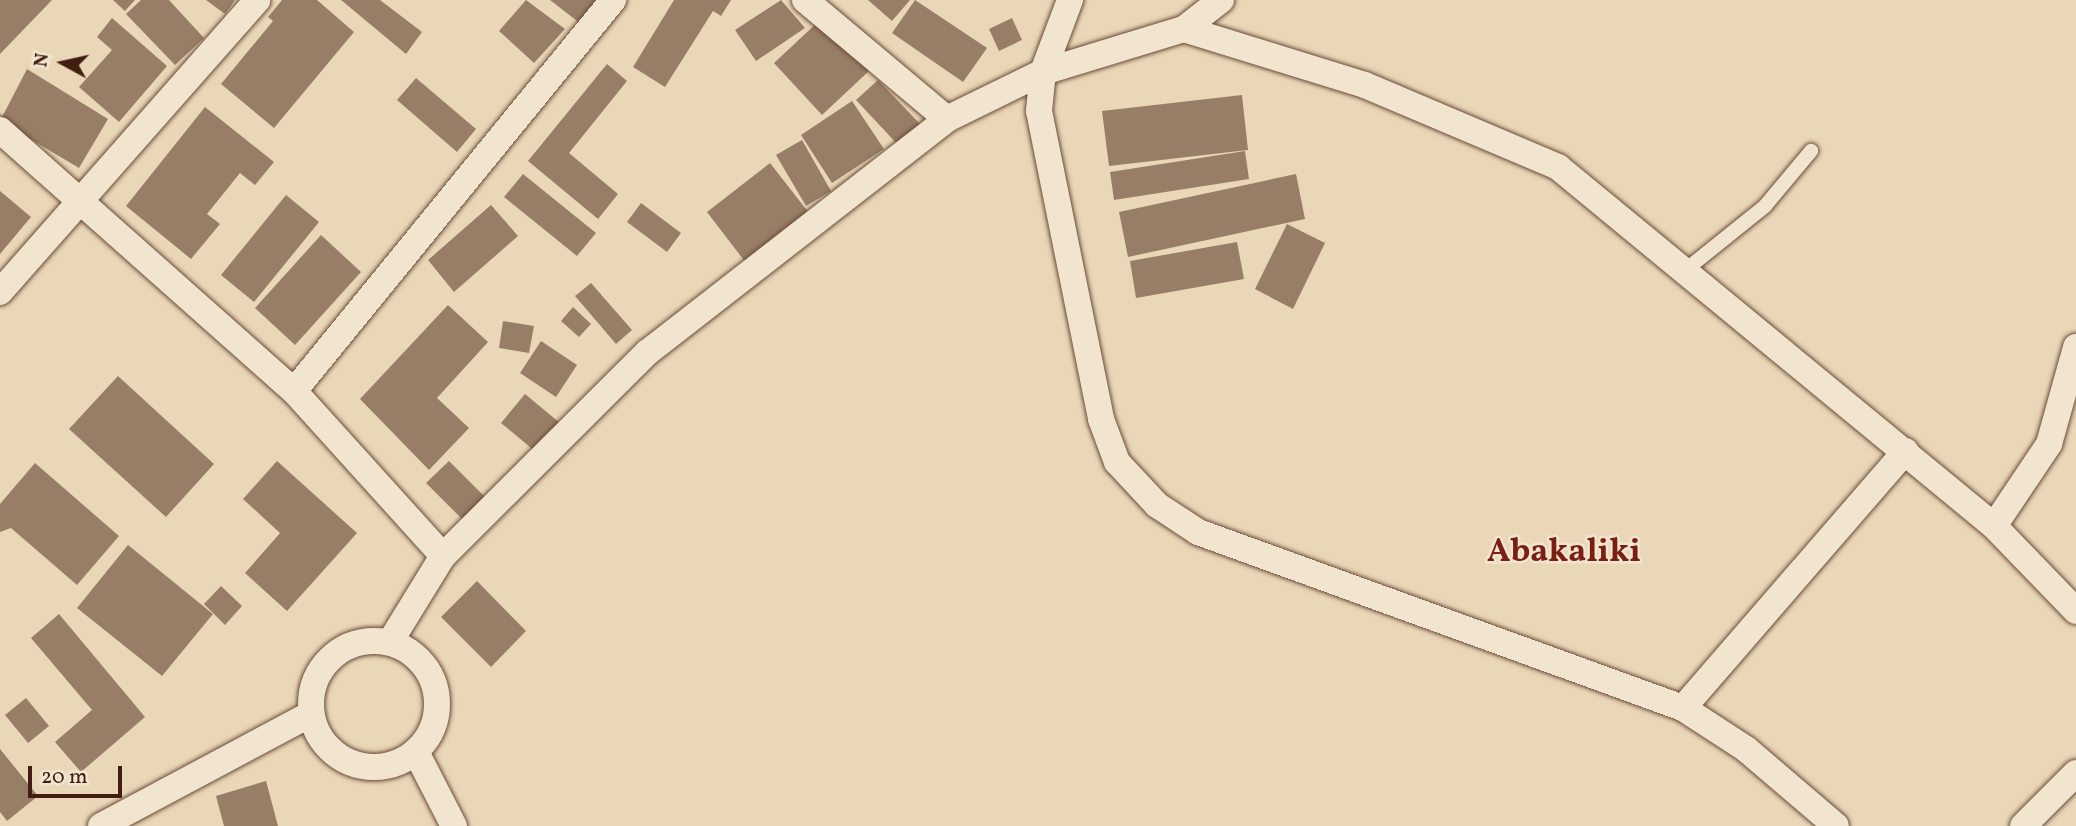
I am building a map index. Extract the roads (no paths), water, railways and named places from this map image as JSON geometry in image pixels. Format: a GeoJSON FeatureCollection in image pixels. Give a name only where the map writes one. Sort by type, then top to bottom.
{"type":"FeatureCollection","features":[{"type":"Feature","properties":{"kind":"street"},"geometry":{"type":"LineString","coordinates":[[0,292],[257,0]]}},
{"type":"Feature","properties":{"kind":"street"},"geometry":{"type":"LineString","coordinates":[[294,391],[613,0]]}},
{"type":"Feature","properties":{"kind":"street"},"geometry":{"type":"LineString","coordinates":[[805,0],[947,118]]}},
{"type":"Feature","properties":{"kind":"street"},"geometry":{"type":"LineString","coordinates":[[1070,0],[1043,72],[1039,111],[1101,419],[1117,463],[1157,505],[1198,532],[1683,708],[1745,749],[1836,826]]}},
{"type":"Feature","properties":{"kind":"street"},"geometry":{"type":"LineString","coordinates":[[390,642],[443,556],[648,352],[947,118],[1043,72],[1184,29],[1221,0]]}},
{"type":"Feature","properties":{"kind":"street"},"geometry":{"type":"LineString","coordinates":[[1184,29],[1365,85],[1558,167],[1688,268],[1994,526],[2076,611]]}},
{"type":"Feature","properties":{"kind":"street"},"geometry":{"type":"LineString","coordinates":[[0,130],[294,391],[443,556]]}},
{"type":"Feature","properties":{"kind":"street"},"geometry":{"type":"LineString","coordinates":[[1994,526],[2049,444],[2076,347]]}},
{"type":"Feature","properties":{"kind":"street"},"geometry":{"type":"LineString","coordinates":[[1683,708],[1906,451]]}},
{"type":"Feature","properties":{"kind":"street"},"geometry":{"type":"LineString","coordinates":[[390,642],[415,654],[434,684],[433,728],[416,752],[375,768],[354,764],[332,752],[311,714],[315,678],[327,659],[345,646],[390,642]]}},
{"type":"Feature","properties":{"kind":"street"},"geometry":{"type":"LineString","coordinates":[[101,826],[311,714]]}},
{"type":"Feature","properties":{"kind":"street"},"geometry":{"type":"LineString","coordinates":[[416,752],[454,826]]}},
{"type":"Feature","properties":{"kind":"street"},"geometry":{"type":"LineString","coordinates":[[2023,826],[2076,773]]}},
{"type":"Feature","properties":{"kind":"lane"},"geometry":{"type":"LineString","coordinates":[[1688,268],[1765,206],[1811,151]]}},
{"type":"Feature","properties":{"kind":"district","name":"Abakaliki"},"geometry":{"type":"Point","coordinates":[1564,554]}}]}
